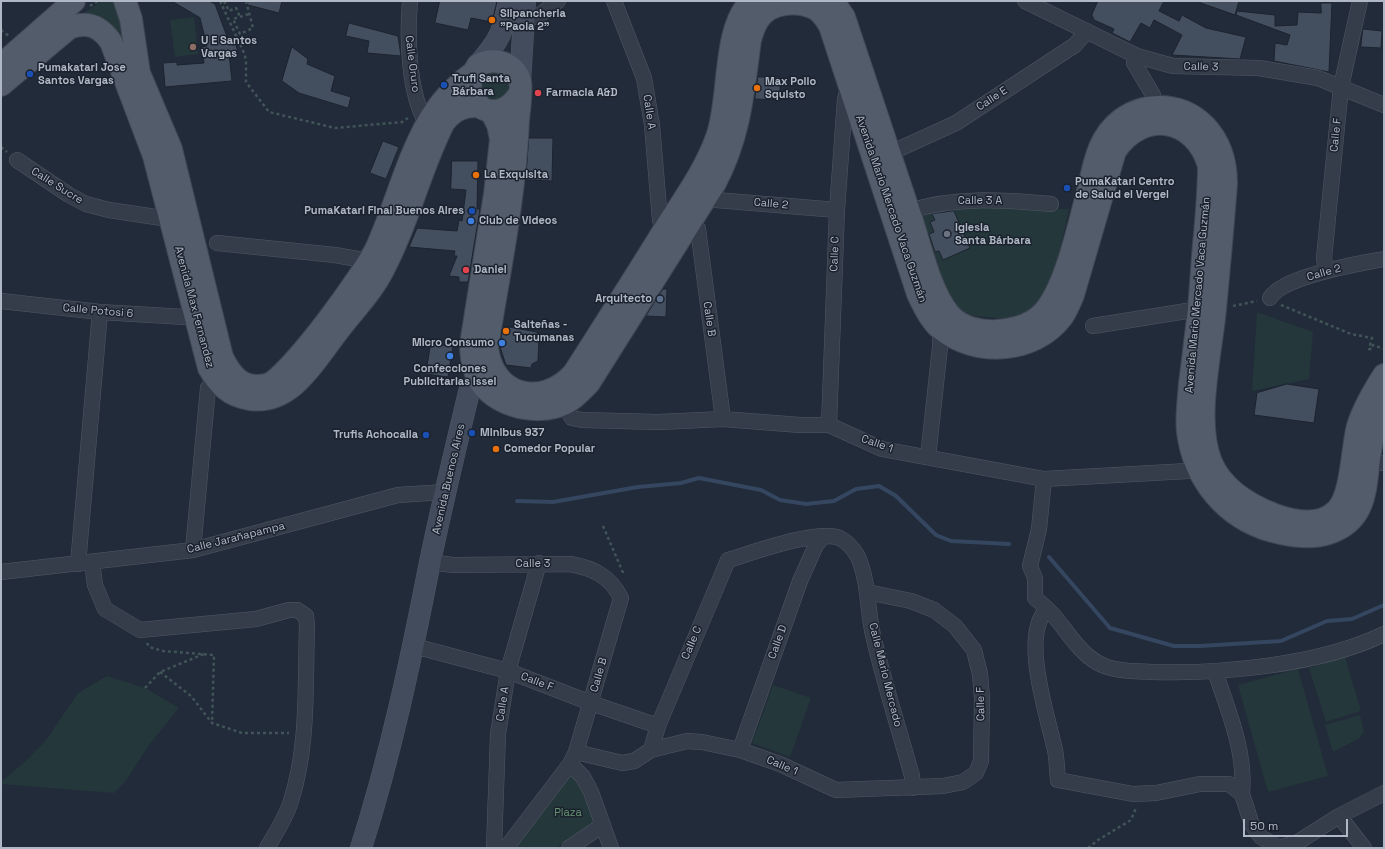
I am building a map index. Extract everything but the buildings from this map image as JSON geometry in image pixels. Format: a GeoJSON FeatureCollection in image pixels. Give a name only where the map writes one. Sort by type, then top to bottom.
{"type":"FeatureCollection","features":[{"type":"Feature","properties":{"kind":"main road"},"geometry":{"type":"LineString","coordinates":[[1,65],[74,1]]}},
{"type":"Feature","properties":{"kind":"main road","name":"Avenida Max Fernandez"},"geometry":{"type":"LineString","coordinates":[[125,1],[131,19],[140,73],[171,149],[179,213],[203,313],[222,357],[222,375],[252,385],[267,384],[278,379],[292,364],[360,275],[377,265],[444,122],[449,116],[463,107],[485,109]]}},
{"type":"Feature","properties":{"kind":"main road","name":"Avenida Mario Mercado Vaca Guzmán"},"geometry":{"type":"LineString","coordinates":[[699,192],[711,152],[718,136],[724,107],[735,29],[742,12],[751,1]]}},
{"type":"Feature","properties":{"kind":"main road","name":"Avenida Mario Mercado Vaca Guzmán"},"geometry":{"type":"LineString","coordinates":[[486,375],[520,392],[537,394],[554,390],[566,383],[574,374],[699,192],[726,161],[739,117],[750,40],[758,19],[766,11],[778,4],[789,1],[809,5],[824,15],[857,82]]}},
{"type":"Feature","properties":{"kind":"main road","name":"Avenida Mario Mercado Vaca Guzmán"},"geometry":{"type":"LineString","coordinates":[[833,1],[844,17],[857,82],[880,157],[918,294],[923,305],[945,322],[958,322],[972,328],[993,330],[1016,328],[1062,317],[1073,295],[1115,151],[1130,133],[1155,115],[1176,108],[1187,112],[1206,127],[1215,137],[1222,152],[1226,167],[1226,183],[1214,308],[1187,411],[1188,432],[1204,465],[1210,490],[1236,515],[1271,531],[1307,537],[1323,535],[1339,530],[1350,522],[1361,506],[1375,427],[1384,405]]}},
{"type":"Feature","properties":{"kind":"main road","name":"Avenida Max Fernandez"},"geometry":{"type":"LineString","coordinates":[[1,85],[68,28],[78,25],[93,25],[100,29],[111,42],[154,156],[179,213]]}},
{"type":"Feature","properties":{"kind":"main road"},"geometry":{"type":"LineString","coordinates":[[484,62],[501,62],[514,70],[520,87],[512,194],[487,347],[488,361],[486,375],[475,372],[471,344],[495,194],[501,139],[498,125],[485,109],[472,97],[469,89],[475,69],[484,62]]}},
{"type":"Feature","properties":{"kind":"main road","name":"Avenida Max Fernandez"},"geometry":{"type":"LineString","coordinates":[[377,265],[424,118],[475,69]]}},
{"type":"Feature","properties":{"kind":"main road"},"geometry":{"type":"LineString","coordinates":[[485,109],[508,107],[520,87]]}},
{"type":"Feature","properties":{"kind":"main road","name":"Avenida Mario Mercado Vaca Guzmán"},"geometry":{"type":"LineString","coordinates":[[880,157],[909,212],[945,322]]}},
{"type":"Feature","properties":{"kind":"main road","name":"Avenida Mario Mercado Vaca Guzmán"},"geometry":{"type":"LineString","coordinates":[[486,375],[489,391],[511,405],[528,409],[547,408],[564,404],[576,397],[589,383],[679,223]]}},
{"type":"Feature","properties":{"kind":"main road","name":"Avenida Mario Mercado Vaca Guzmán"},"geometry":{"type":"LineString","coordinates":[[1368,462],[1358,428],[1364,408],[1384,375]]}},
{"type":"Feature","properties":{"kind":"street","name":"Calle Oruro"},"geometry":{"type":"LineString","coordinates":[[410,1],[408,26],[409,48],[424,118]]}},
{"type":"Feature","properties":{"kind":"street"},"geometry":{"type":"LineString","coordinates":[[475,69],[498,39],[502,30],[508,1]]}},
{"type":"Feature","properties":{"kind":"street","name":"Calle A"},"geometry":{"type":"LineString","coordinates":[[614,1],[644,78],[652,125],[660,220],[679,223]]}},
{"type":"Feature","properties":{"kind":"street","name":"Calle 3"},"geometry":{"type":"LineString","coordinates":[[1025,1],[1138,56],[1173,66],[1259,68],[1318,78],[1341,86],[1384,105]]}},
{"type":"Feature","properties":{"kind":"street","name":"Calle F"},"geometry":{"type":"LineString","coordinates":[[1326,271],[1324,258],[1341,86],[1360,1]]}},
{"type":"Feature","properties":{"kind":"street"},"geometry":{"type":"LineString","coordinates":[[520,87],[531,9],[553,2]]}},
{"type":"Feature","properties":{"kind":"street","name":"Calle E"},"geometry":{"type":"LineString","coordinates":[[880,157],[956,123],[1075,45],[1087,31]]}},
{"type":"Feature","properties":{"kind":"street"},"geometry":{"type":"LineString","coordinates":[[1138,56],[1134,63],[1153,95],[1155,115]]}},
{"type":"Feature","properties":{"kind":"street","name":"Calle C"},"geometry":{"type":"LineString","coordinates":[[829,425],[837,210],[845,99],[857,82]]}},
{"type":"Feature","properties":{"kind":"street","name":"Calle Sucre"},"geometry":{"type":"LineString","coordinates":[[17,160],[68,195],[86,204],[109,210],[162,218],[179,213]]}},
{"type":"Feature","properties":{"kind":"street","name":"Calle 2"},"geometry":{"type":"LineString","coordinates":[[699,192],[716,200],[837,210]]}},
{"type":"Feature","properties":{"kind":"street","name":"Calle 3 A"},"geometry":{"type":"LineString","coordinates":[[909,212],[937,203],[969,200],[1051,204]]}},
{"type":"Feature","properties":{"kind":"street","name":"Calle B"},"geometry":{"type":"LineString","coordinates":[[679,223],[698,229],[723,419]]}},
{"type":"Feature","properties":{"kind":"street"},"geometry":{"type":"LineString","coordinates":[[217,243],[335,255],[377,265]]}},
{"type":"Feature","properties":{"kind":"street","name":"Calle 2"},"geometry":{"type":"LineString","coordinates":[[1265,299],[1284,285],[1326,271],[1384,259]]}},
{"type":"Feature","properties":{"kind":"street","name":"Calle Potosi 6"},"geometry":{"type":"LineString","coordinates":[[1,302],[100,312],[185,318],[203,313]]}},
{"type":"Feature","properties":{"kind":"street"},"geometry":{"type":"LineString","coordinates":[[1093,326],[1214,308]]}},
{"type":"Feature","properties":{"kind":"street"},"geometry":{"type":"LineString","coordinates":[[100,312],[84,563],[105,609],[140,630],[256,619],[289,610],[302,612],[306,616],[304,734],[295,786],[289,806],[267,848]]}},
{"type":"Feature","properties":{"kind":"street"},"geometry":{"type":"LineString","coordinates":[[928,457],[940,347],[945,322]]}},
{"type":"Feature","properties":{"kind":"street"},"geometry":{"type":"LineString","coordinates":[[193,550],[208,388],[222,375]]}},
{"type":"Feature","properties":{"kind":"street","name":"Avenida Buenos Aires"},"geometry":{"type":"LineString","coordinates":[[361,848],[378,795],[414,646],[445,492],[470,388],[486,375]]}},
{"type":"Feature","properties":{"kind":"street","name":"Calle 1"},"geometry":{"type":"LineString","coordinates":[[564,404],[572,418],[582,420],[659,422],[723,419],[800,425],[829,425],[882,449],[1044,479],[1188,471],[1204,465]]}},
{"type":"Feature","properties":{"kind":"street"},"geometry":{"type":"LineString","coordinates":[[1044,479],[1040,529],[1030,566],[1035,578],[1035,598],[1047,609],[1091,658],[1110,668],[1130,671],[1182,673],[1304,660],[1370,640],[1384,634]]}},
{"type":"Feature","properties":{"kind":"street","name":"Calle Jarañapampa"},"geometry":{"type":"LineString","coordinates":[[1,572],[193,550],[398,495],[445,492]]}},
{"type":"Feature","properties":{"kind":"street","name":"Calle C"},"geometry":{"type":"LineString","coordinates":[[651,750],[658,726],[728,560],[810,537],[822,538]]}},
{"type":"Feature","properties":{"kind":"street","name":"Calle Mario Mercado"},"geometry":{"type":"LineString","coordinates":[[822,538],[838,538],[851,547],[857,556],[867,592],[873,634],[912,776],[913,788]]}},
{"type":"Feature","properties":{"kind":"street","name":"Calle D"},"geometry":{"type":"LineString","coordinates":[[740,750],[800,581],[816,545],[822,538]]}},
{"type":"Feature","properties":{"kind":"street","name":"Calle 3"},"geometry":{"type":"LineString","coordinates":[[430,562],[453,565],[539,563],[570,564],[588,567],[608,579],[617,590],[621,598]]}},
{"type":"Feature","properties":{"kind":"street","name":"Calle A"},"geometry":{"type":"LineString","coordinates":[[494,848],[496,827],[498,734],[508,671],[539,563]]}},
{"type":"Feature","properties":{"kind":"street","name":"Calle F"},"geometry":{"type":"LineString","coordinates":[[867,592],[911,601],[934,610],[955,626],[974,650],[980,674],[982,698],[981,761],[976,772],[963,782],[943,786],[913,788]]}},
{"type":"Feature","properties":{"kind":"street","name":"Calle B"},"geometry":{"type":"LineString","coordinates":[[573,758],[591,703],[621,598]]}},
{"type":"Feature","properties":{"kind":"street"},"geometry":{"type":"LineString","coordinates":[[1047,609],[1039,620],[1035,645],[1037,672],[1056,752],[1058,780],[1122,793],[1142,794],[1161,792],[1200,784],[1229,784],[1242,794]]}},
{"type":"Feature","properties":{"kind":"street","name":"Calle F"},"geometry":{"type":"LineString","coordinates":[[414,646],[508,671],[591,703],[658,726]]}},
{"type":"Feature","properties":{"kind":"street"},"geometry":{"type":"LineString","coordinates":[[1215,670],[1241,754],[1244,776],[1242,794],[1252,825],[1261,837],[1279,848],[1298,842],[1340,816],[1384,793]]}},
{"type":"Feature","properties":{"kind":"street","name":"Calle 1"},"geometry":{"type":"LineString","coordinates":[[573,758],[622,763],[634,761],[651,750],[687,741],[702,742],[740,750],[780,764],[836,790],[913,788]]}},
{"type":"Feature","properties":{"kind":"street"},"geometry":{"type":"LineString","coordinates":[[506,848],[573,758],[583,776],[611,848]]}},
{"type":"Feature","properties":{"kind":"street"},"geometry":{"type":"LineString","coordinates":[[1340,816],[1364,848]]}},
{"type":"Feature","properties":{"kind":"street"},"geometry":{"type":"LineString","coordinates":[[569,848],[603,825]]}},
{"type":"Feature","properties":{"kind":"path"},"geometry":{"type":"LineString","coordinates":[[220,1],[244,53],[246,60],[246,82],[268,112],[335,128],[402,122],[424,118]]}},
{"type":"Feature","properties":{"kind":"path"},"geometry":{"type":"LineString","coordinates":[[224,1],[229,11],[236,8],[240,17]]}},
{"type":"Feature","properties":{"kind":"path"},"geometry":{"type":"LineString","coordinates":[[246,1],[253,28],[240,34],[233,19],[249,14]]}},
{"type":"Feature","properties":{"kind":"path"},"geometry":{"type":"LineString","coordinates":[[1214,308],[1265,299],[1351,334],[1372,338],[1369,348],[1372,349],[1373,346],[1384,349]]}},
{"type":"Feature","properties":{"kind":"path"},"geometry":{"type":"LineString","coordinates":[[603,526],[626,582],[626,589],[621,598]]}},
{"type":"Feature","properties":{"kind":"path"},"geometry":{"type":"LineString","coordinates":[[140,630],[149,647],[163,651],[214,655],[212,723]]}},
{"type":"Feature","properties":{"kind":"path"},"geometry":{"type":"LineString","coordinates":[[145,688],[160,672],[204,654]]}},
{"type":"Feature","properties":{"kind":"path"},"geometry":{"type":"LineString","coordinates":[[160,672],[194,699],[212,723],[242,733],[304,734]]}},
{"type":"Feature","properties":{"kind":"path"},"geometry":{"type":"LineString","coordinates":[[1088,848],[1098,840],[1131,820],[1142,794]]}},
{"type":"Feature","properties":{"kind":"green space"},"geometry":{"type":"Polygon","coordinates":[[[102,1],[114,1],[117,3],[132,74],[82,16],[82,14],[102,1]]]}},
{"type":"Feature","properties":{"kind":"green space"},"geometry":{"type":"Polygon","coordinates":[[[194,17],[198,54],[175,57],[170,20],[194,17]]]}},
{"type":"Feature","properties":{"kind":"green space"},"geometry":{"type":"Polygon","coordinates":[[[496,69],[509,80],[506,93],[503,98],[493,100],[488,99],[479,89],[482,74],[496,69]]]}},
{"type":"Feature","properties":{"kind":"green space"},"geometry":{"type":"Polygon","coordinates":[[[964,207],[1069,209],[1055,268],[1049,283],[1042,297],[1033,308],[1023,316],[1015,318],[983,317],[959,311],[953,306],[943,288],[921,223],[922,214],[964,207]]]}},
{"type":"Feature","properties":{"kind":"green space"},"geometry":{"type":"Polygon","coordinates":[[[1257,312],[1313,332],[1309,379],[1252,391],[1257,312]]]}},
{"type":"Feature","properties":{"kind":"green space"},"geometry":{"type":"Polygon","coordinates":[[[1345,657],[1361,711],[1326,722],[1309,668],[1345,657]]]}},
{"type":"Feature","properties":{"kind":"green space"},"geometry":{"type":"Polygon","coordinates":[[[1298,669],[1328,776],[1268,792],[1238,685],[1298,669]]]}},
{"type":"Feature","properties":{"kind":"green space"},"geometry":{"type":"Polygon","coordinates":[[[107,676],[145,688],[179,708],[149,745],[125,782],[114,793],[1,784],[1,782],[28,759],[46,740],[78,693],[107,676]]]}},
{"type":"Feature","properties":{"kind":"green space"},"geometry":{"type":"Polygon","coordinates":[[[773,685],[811,698],[790,757],[752,743],[773,685]]]}},
{"type":"Feature","properties":{"kind":"green space"},"geometry":{"type":"Polygon","coordinates":[[[1360,715],[1364,732],[1360,738],[1333,752],[1325,725],[1360,715]]]}},
{"type":"Feature","properties":{"kind":"green space","name":"Plaza"},"geometry":{"type":"Polygon","coordinates":[[[571,775],[577,779],[594,821],[556,848],[516,848],[571,775]]]}},
{"type":"Feature","properties":{"kind":"waterway"},"geometry":{"type":"LineString","coordinates":[[517,501],[553,502],[638,487],[681,483],[699,478],[761,490],[780,500],[806,504],[834,501],[856,489],[879,486],[896,496],[936,535],[951,541],[1009,544]]}},
{"type":"Feature","properties":{"kind":"waterway"},"geometry":{"type":"LineString","coordinates":[[1049,557],[1110,628],[1174,646],[1200,646],[1281,641],[1327,621],[1352,619],[1384,605]]}},
{"type":"Feature","properties":{"kind":"place","name":"Silpancheria \"Paola 2\""},"geometry":{"type":"Point","coordinates":[492,20]}},
{"type":"Feature","properties":{"kind":"place","name":"U E Santos Vargas"},"geometry":{"type":"Point","coordinates":[193,47]}},
{"type":"Feature","properties":{"kind":"place","name":"Pumakatari Jose Santos Vargas"},"geometry":{"type":"Point","coordinates":[30,74]}},
{"type":"Feature","properties":{"kind":"place","name":"Trufi Santa Bárbara"},"geometry":{"type":"Point","coordinates":[444,85]}},
{"type":"Feature","properties":{"kind":"place","name":"Max Pollo Squisto"},"geometry":{"type":"Point","coordinates":[757,88]}},
{"type":"Feature","properties":{"kind":"place","name":"Farmacia A&D"},"geometry":{"type":"Point","coordinates":[538,93]}},
{"type":"Feature","properties":{"kind":"place","name":"La Exquisita"},"geometry":{"type":"Point","coordinates":[476,175]}},
{"type":"Feature","properties":{"kind":"place","name":"PumaKatari Centro de Salud el Vergel"},"geometry":{"type":"Point","coordinates":[1067,188]}},
{"type":"Feature","properties":{"kind":"place","name":"PumaKatari Final Buenos Aires"},"geometry":{"type":"Point","coordinates":[472,211]}},
{"type":"Feature","properties":{"kind":"place","name":"Club de Videos"},"geometry":{"type":"Point","coordinates":[471,221]}},
{"type":"Feature","properties":{"kind":"place","name":"Iglesia Santa Bárbara"},"geometry":{"type":"Point","coordinates":[947,234]}},
{"type":"Feature","properties":{"kind":"place","name":"Daniel"},"geometry":{"type":"Point","coordinates":[466,270]}},
{"type":"Feature","properties":{"kind":"place","name":"Arquitecto"},"geometry":{"type":"Point","coordinates":[660,299]}},
{"type":"Feature","properties":{"kind":"place","name":"Salteñas - Tucumanas"},"geometry":{"type":"Point","coordinates":[506,331]}},
{"type":"Feature","properties":{"kind":"place","name":"Micro Consumo"},"geometry":{"type":"Point","coordinates":[502,343]}},
{"type":"Feature","properties":{"kind":"place","name":"Confecciones Publicitarias Issei"},"geometry":{"type":"Point","coordinates":[450,356]}},
{"type":"Feature","properties":{"kind":"place","name":"Minibus 937"},"geometry":{"type":"Point","coordinates":[472,433]}},
{"type":"Feature","properties":{"kind":"place","name":"Trufis Achocalla"},"geometry":{"type":"Point","coordinates":[426,435]}},
{"type":"Feature","properties":{"kind":"place","name":"Comedor Popular"},"geometry":{"type":"Point","coordinates":[496,449]}}]}
